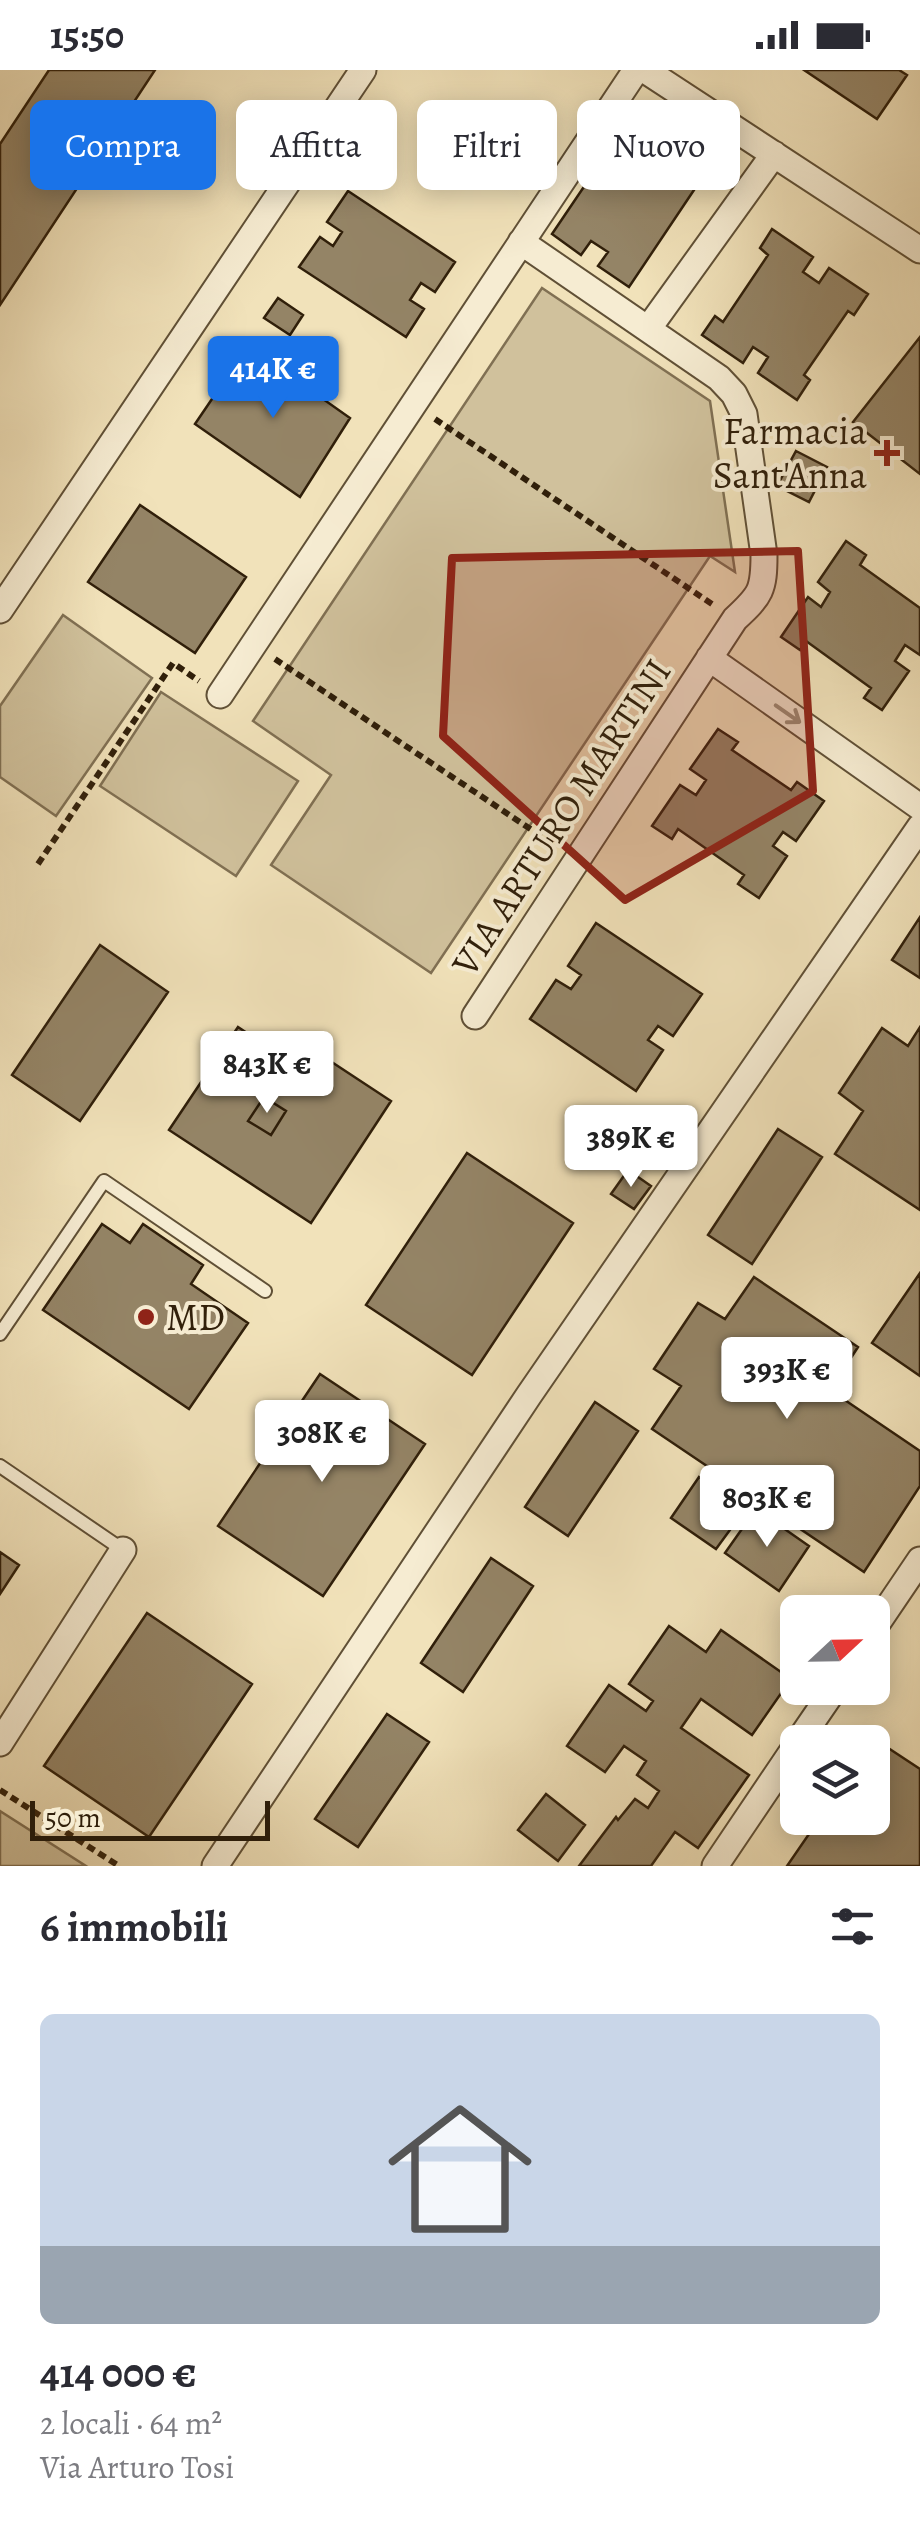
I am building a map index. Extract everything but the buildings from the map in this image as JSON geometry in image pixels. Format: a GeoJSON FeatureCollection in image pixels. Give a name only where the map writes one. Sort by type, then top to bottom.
{"type":"FeatureCollection","features":[{"type":"Feature","properties":{"kind":"street"},"geometry":{"type":"LineString","coordinates":[[0,610],[363,70]]}},
{"type":"Feature","properties":{"kind":"street"},"geometry":{"type":"LineString","coordinates":[[220,695],[636,70]]}},
{"type":"Feature","properties":{"kind":"street"},"geometry":{"type":"LineString","coordinates":[[645,70],[920,250]]}},
{"type":"Feature","properties":{"kind":"street"},"geometry":{"type":"LineString","coordinates":[[648,329],[774,154]]}},
{"type":"Feature","properties":{"kind":"street","name":"VIA ARTURO MARTINI"},"geometry":{"type":"LineString","coordinates":[[475,1016],[708,658],[735,619],[758,598],[764,577],[744,414],[734,394],[719,378],[521,242]]}},
{"type":"Feature","properties":{"kind":"street","name":"VIA ARTURO MARTINI"},"geometry":{"type":"LineString","coordinates":[[708,658],[920,807]]}},
{"type":"Feature","properties":{"kind":"street"},"geometry":{"type":"LineString","coordinates":[[215,1866],[529,1395],[920,827]]}},
{"type":"Feature","properties":{"kind":"street"},"geometry":{"type":"LineString","coordinates":[[0,1743],[123,1550]]}},
{"type":"Feature","properties":{"kind":"street"},"geometry":{"type":"LineString","coordinates":[[890,1604],[920,1560]]}},
{"type":"Feature","properties":{"kind":"street"},"geometry":{"type":"LineString","coordinates":[[715,1866],[780,1770]]}},
{"type":"Feature","properties":{"kind":"lane"},"geometry":{"type":"LineString","coordinates":[[0,1334],[104,1182],[265,1291]]}},
{"type":"Feature","properties":{"kind":"lane"},"geometry":{"type":"LineString","coordinates":[[0,1466],[123,1550]]}},
{"type":"Feature","properties":{"kind":"path"},"geometry":{"type":"LineString","coordinates":[[413,405],[735,619]]}},
{"type":"Feature","properties":{"kind":"path"},"geometry":{"type":"LineString","coordinates":[[254,645],[578,861]]}},
{"type":"Feature","properties":{"kind":"path"},"geometry":{"type":"LineString","coordinates":[[38,864],[173,662]]}},
{"type":"Feature","properties":{"kind":"path"},"geometry":{"type":"LineString","coordinates":[[0,1790],[119,1866]]}},
{"type":"Feature","properties":{"kind":"highlighted area"},"geometry":{"type":"Polygon","coordinates":[[[798,551],[813,791],[625,900],[443,736],[452,558],[798,551]]]}},
{"type":"Feature","properties":{"kind":"shaded area"},"geometry":{"type":"Polygon","coordinates":[[[542,288],[710,401],[735,572],[710,556],[431,973],[271,865],[331,775],[253,721],[542,288]]]}},
{"type":"Feature","properties":{"kind":"shaded area"},"geometry":{"type":"Polygon","coordinates":[[[63,615],[152,678],[56,816],[0,777],[0,706],[63,615]]]}},
{"type":"Feature","properties":{"kind":"shaded area"},"geometry":{"type":"Polygon","coordinates":[[[161,692],[298,781],[236,876],[100,786],[161,692]]]}},
{"type":"Feature","properties":{"kind":"shaded area"},"geometry":{"type":"Polygon","coordinates":[[[0,1811],[86,1866],[0,1866],[0,1811]]]}},
{"type":"Feature","properties":{"kind":"place","name":"Farmacia Sant'Anna"},"geometry":{"type":"Point","coordinates":[887,453]}},
{"type":"Feature","properties":{"kind":"place","name":"MD"},"geometry":{"type":"Point","coordinates":[146,1317]}}]}
